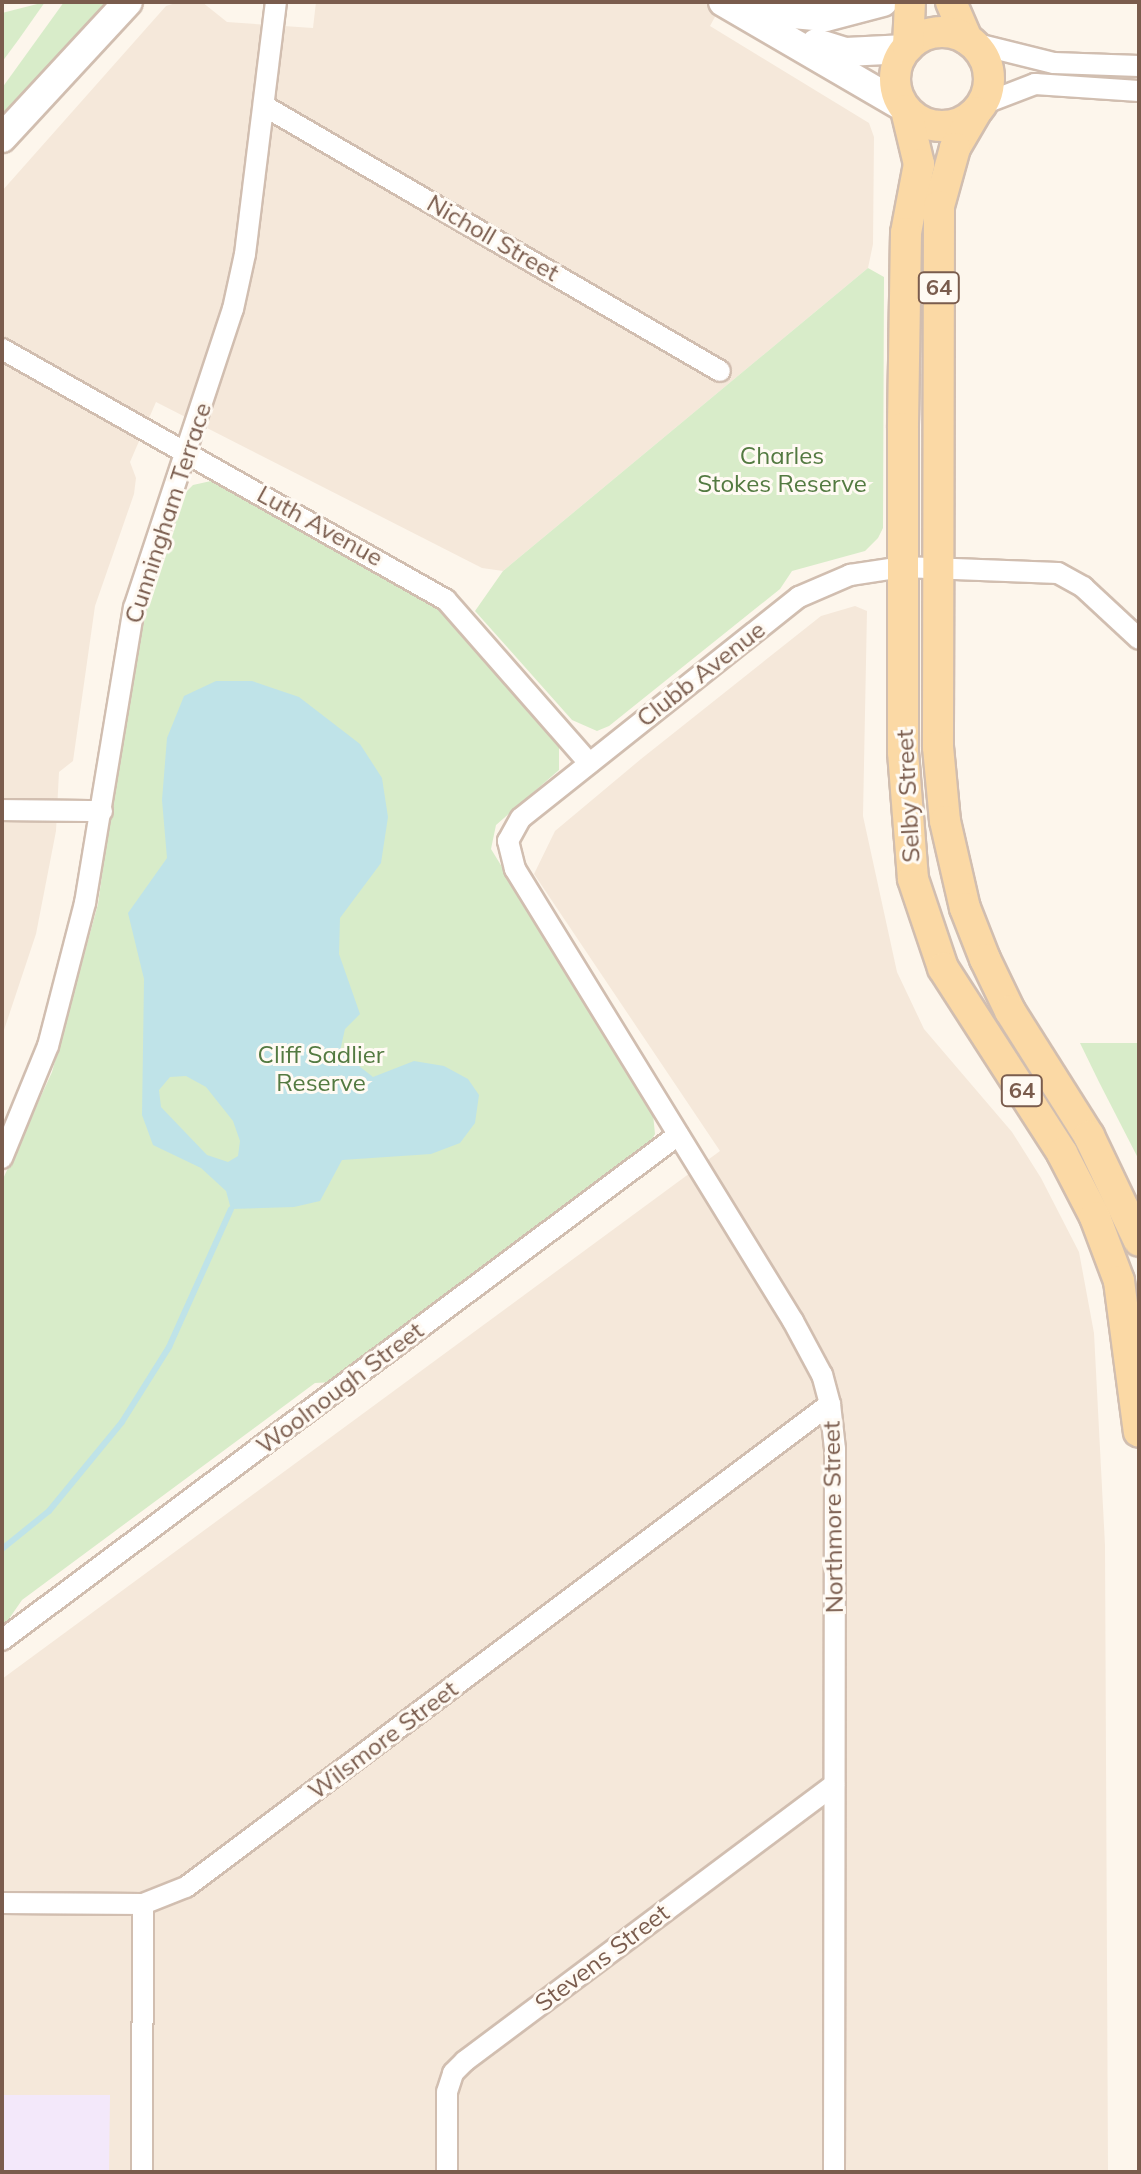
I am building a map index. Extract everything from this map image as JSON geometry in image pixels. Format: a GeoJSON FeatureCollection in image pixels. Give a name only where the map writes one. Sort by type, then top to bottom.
{"type":"FeatureCollection","features":[{"type":"Feature","properties":{"kind":"main road"},"geometry":{"type":"LineString","coordinates":[[2,138],[128,2]]}},
{"type":"Feature","properties":{"kind":"main road"},"geometry":{"type":"LineString","coordinates":[[728,5],[826,17],[883,2]]}},
{"type":"Feature","properties":{"kind":"main road"},"geometry":{"type":"LineString","coordinates":[[907,48],[910,2]]}},
{"type":"Feature","properties":{"kind":"main road"},"geometry":{"type":"LineString","coordinates":[[951,2],[970,41]]}},
{"type":"Feature","properties":{"kind":"main road"},"geometry":{"type":"LineString","coordinates":[[728,5],[837,51],[907,48],[935,33],[970,41]]}},
{"type":"Feature","properties":{"kind":"main road"},"geometry":{"type":"LineString","coordinates":[[728,5],[938,126],[961,123],[979,108]]}},
{"type":"Feature","properties":{"kind":"main road","name":"64"},"geometry":{"type":"LineString","coordinates":[[970,41],[989,72],[979,108]]}},
{"type":"Feature","properties":{"kind":"main road","name":"64"},"geometry":{"type":"LineString","coordinates":[[906,109],[895,77],[907,48]]}},
{"type":"Feature","properties":{"kind":"main road","name":"Selby Street"},"geometry":{"type":"LineString","coordinates":[[979,108],[955,148],[939,206],[938,747],[953,866],[980,946],[1010,1011],[1089,1136],[1139,1241]]}},
{"type":"Feature","properties":{"kind":"main road","name":"Selby Street"},"geometry":{"type":"LineString","coordinates":[[906,109],[919,164],[906,233],[903,567],[903,752],[913,879],[943,968],[1062,1153],[1095,1217],[1119,1281],[1139,1432]]}},
{"type":"Feature","properties":{"kind":"main road"},"geometry":{"type":"LineString","coordinates":[[913,879],[953,866]]}},
{"type":"Feature","properties":{"kind":"street","name":"Cunningham Terrace"},"geometry":{"type":"LineString","coordinates":[[2,1158],[48,1046],[85,903],[134,608],[233,309],[266,107],[276,2]]}},
{"type":"Feature","properties":{"kind":"street"},"geometry":{"type":"LineString","coordinates":[[970,41],[1054,63],[1139,66]]}},
{"type":"Feature","properties":{"kind":"street"},"geometry":{"type":"LineString","coordinates":[[979,108],[1035,84],[1139,91]]}},
{"type":"Feature","properties":{"kind":"street","name":"Nicholl Street"},"geometry":{"type":"LineString","coordinates":[[266,107],[720,371]]}},
{"type":"Feature","properties":{"kind":"street","name":"Luth Avenue"},"geometry":{"type":"LineString","coordinates":[[2,349],[446,600],[589,763]]}},
{"type":"Feature","properties":{"kind":"street","name":"Clubb Avenue"},"geometry":{"type":"LineString","coordinates":[[509,854],[512,830],[521,818],[799,597],[850,575],[903,567],[1058,573],[1083,587],[1139,639]]}},
{"type":"Feature","properties":{"kind":"street"},"geometry":{"type":"LineString","coordinates":[[2,810],[102,811]]}},
{"type":"Feature","properties":{"kind":"street","name":"Northmore Street"},"geometry":{"type":"LineString","coordinates":[[509,854],[793,1321],[822,1375],[830,1404],[835,1449],[834,2172]]}},
{"type":"Feature","properties":{"kind":"street","name":"Woolnough Street"},"geometry":{"type":"LineString","coordinates":[[2,1640],[678,1135]]}},
{"type":"Feature","properties":{"kind":"street","name":"Wilsmore Street"},"geometry":{"type":"LineString","coordinates":[[143,1904],[186,1887],[830,1404]]}},
{"type":"Feature","properties":{"kind":"street","name":"Stevens Street"},"geometry":{"type":"LineString","coordinates":[[447,2172],[447,2092],[459,2067],[834,1785]]}},
{"type":"Feature","properties":{"kind":"street"},"geometry":{"type":"LineString","coordinates":[[2,1903],[143,1904],[142,2172]]}},
{"type":"Feature","properties":{"kind":"shaded area"},"geometry":{"type":"Polygon","coordinates":[[[179,2],[202,2],[227,22],[313,28],[316,2],[723,2],[710,26],[869,123],[874,137],[873,244],[868,268],[503,571],[482,568],[156,402],[130,462],[136,478],[134,494],[95,606],[73,761],[59,772],[56,831],[36,934],[2,1036],[2,191],[166,6],[179,2]]]}},
{"type":"Feature","properties":{"kind":"shaded area"},"geometry":{"type":"Polygon","coordinates":[[[855,606],[867,611],[863,816],[897,972],[924,1029],[1012,1132],[1041,1178],[1079,1252],[1094,1333],[1105,1545],[1108,2172],[109,2172],[109,2095],[2,2095],[2,1679],[720,1151],[534,874],[555,831],[641,759],[821,616],[855,606]]]}},
{"type":"Feature","properties":{"kind":"shaded area"},"geometry":{"type":"Polygon","coordinates":[[[2,2095],[110,2095],[109,2172],[2,2172],[2,2095]]]}},
{"type":"Feature","properties":{"kind":"green space"},"geometry":{"type":"Polygon","coordinates":[[[45,2],[19,39],[2,62],[2,13],[45,2]]]}},
{"type":"Feature","properties":{"kind":"green space"},"geometry":{"type":"Polygon","coordinates":[[[64,2],[111,2],[2,116],[2,88],[64,2]]]}},
{"type":"Feature","properties":{"kind":"green space","name":"Charles Stokes Reserve"},"geometry":{"type":"Polygon","coordinates":[[[868,268],[884,277],[883,528],[878,538],[865,551],[792,571],[780,589],[609,726],[597,731],[572,720],[475,611],[503,571],[868,268]]]}},
{"type":"Feature","properties":{"kind":"green space","name":"Cliff Sadlier Reserve"},"geometry":{"type":"Polygon","coordinates":[[[211,481],[383,568],[436,606],[559,745],[559,770],[496,825],[491,849],[653,1114],[655,1134],[647,1147],[333,1382],[315,1383],[22,1600],[2,1629],[2,1181],[52,1072],[98,904],[128,685],[159,561],[180,498],[193,485],[211,481]]]}},
{"type":"Feature","properties":{"kind":"green space"},"geometry":{"type":"Polygon","coordinates":[[[1080,1043],[1139,1043],[1139,1160],[1099,1082],[1080,1043]]]}},
{"type":"Feature","properties":{"kind":"water"},"geometry":{"type":"Polygon","coordinates":[[[216,681],[252,681],[299,697],[360,744],[382,778],[388,817],[381,863],[340,918],[339,954],[360,1014],[345,1029],[340,1051],[373,1077],[414,1061],[444,1066],[468,1079],[479,1095],[475,1123],[460,1143],[431,1154],[342,1160],[320,1201],[294,1207],[231,1209],[226,1191],[201,1168],[153,1145],[142,1115],[144,979],[128,913],[167,858],[162,800],[167,738],[184,696],[216,681]],[[186,1076],[170,1077],[159,1090],[161,1107],[207,1155],[228,1162],[238,1156],[240,1141],[233,1121],[206,1087],[186,1076]]]}},
{"type":"Feature","properties":{"kind":"waterway"},"geometry":{"type":"LineString","coordinates":[[2,1549],[49,1511],[122,1422],[169,1347],[231,1209]]}}]}
